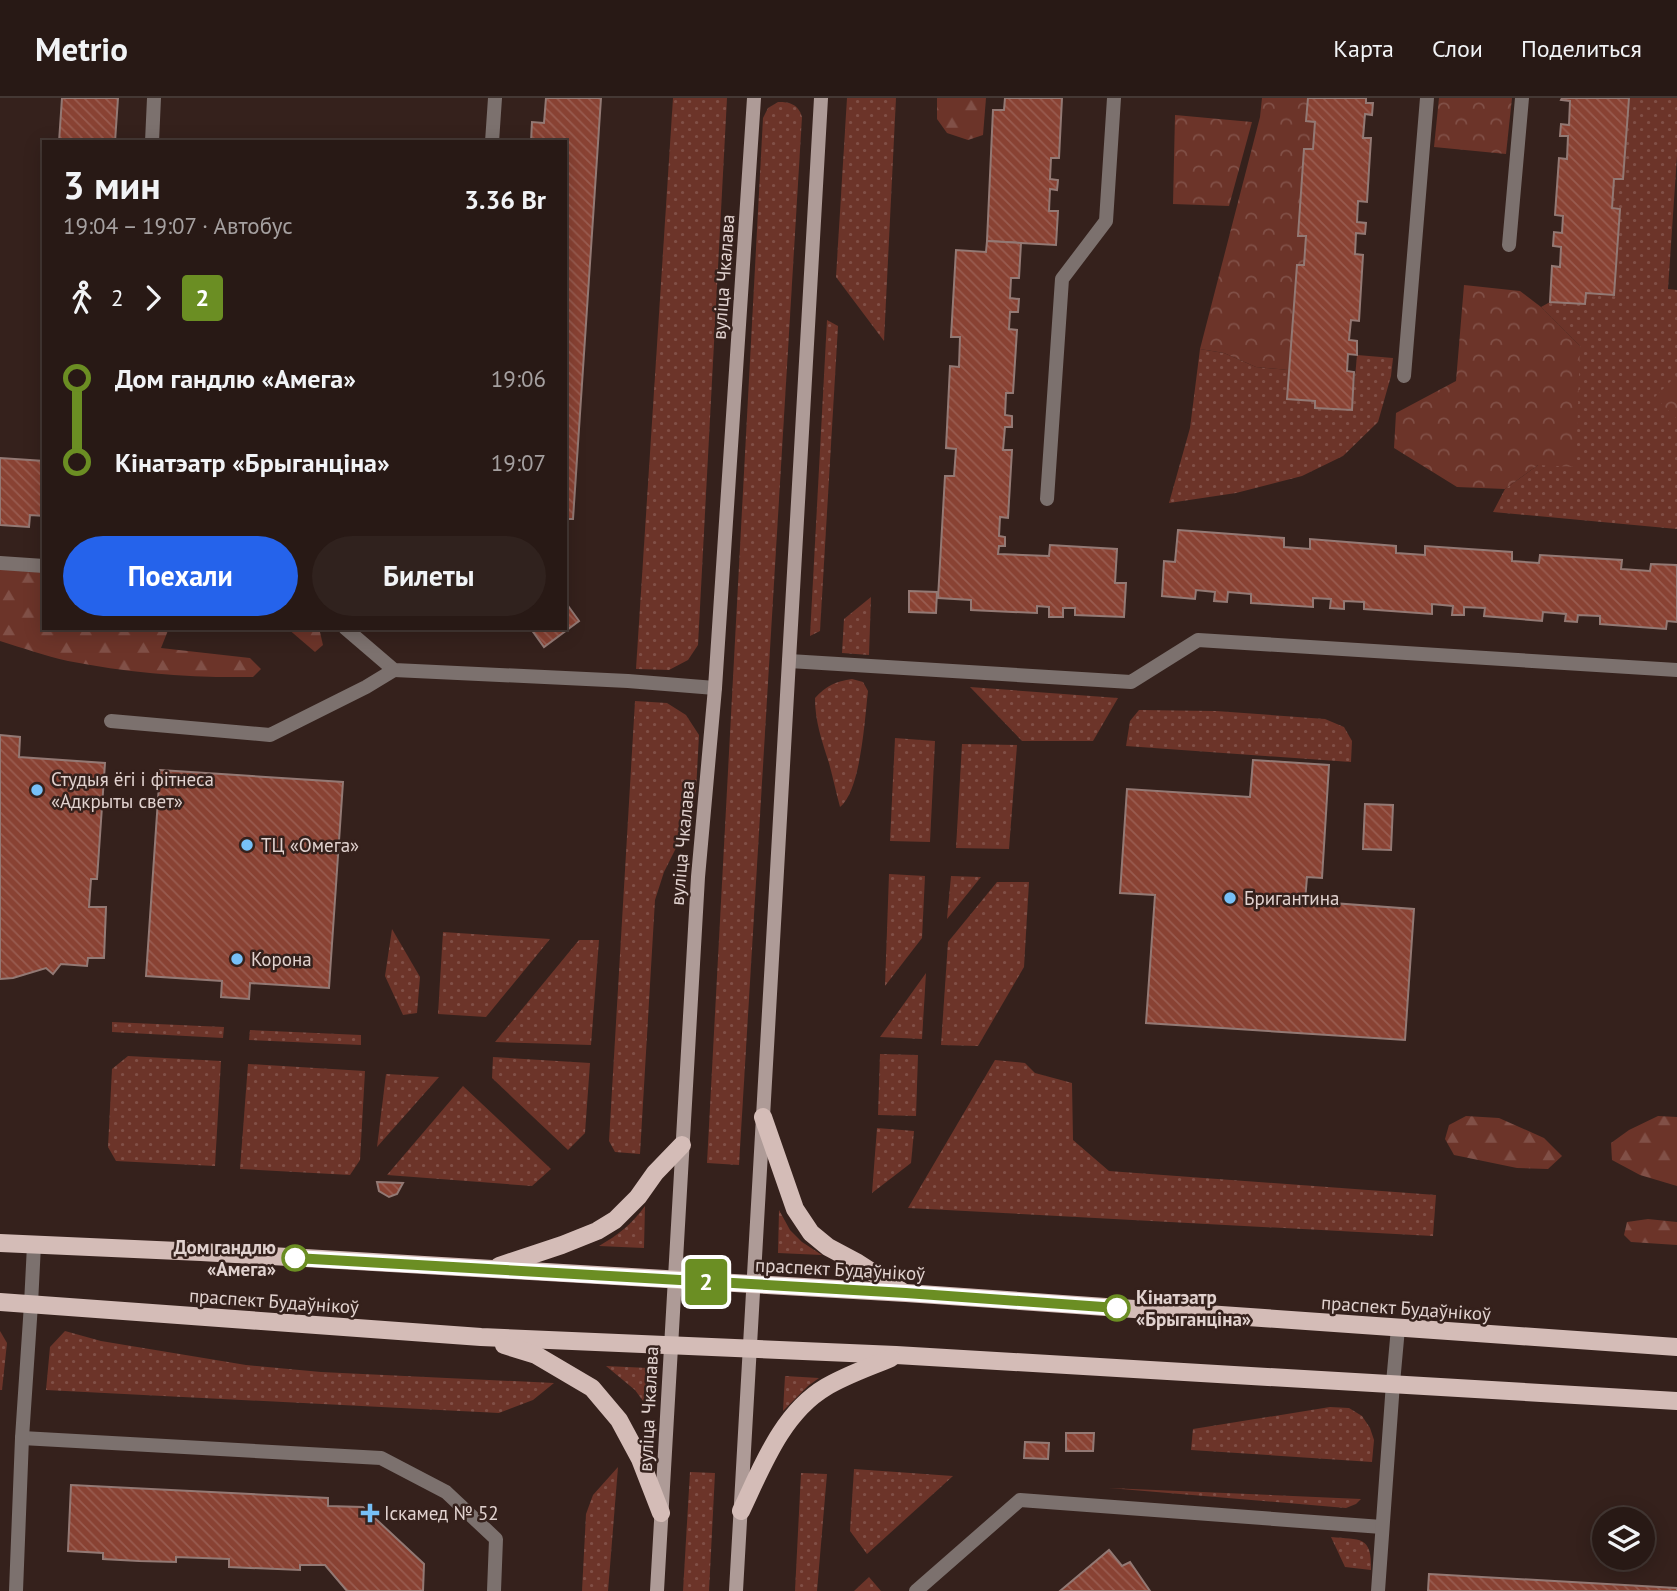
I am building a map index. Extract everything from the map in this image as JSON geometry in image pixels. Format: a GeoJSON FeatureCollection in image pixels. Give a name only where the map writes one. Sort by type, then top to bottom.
{"type":"FeatureCollection","features":[{"type":"Feature","properties":{"kind":"main road","name":"вуліца Чкалава"},"geometry":{"type":"LineString","coordinates":[[657,1591],[698,877],[715,688],[754,98]]}},
{"type":"Feature","properties":{"kind":"main road"},"geometry":{"type":"LineString","coordinates":[[753,118],[757,106],[764,98]]}},
{"type":"Feature","properties":{"kind":"main road"},"geometry":{"type":"LineString","coordinates":[[807,98],[817,109],[820,121]]}},
{"type":"Feature","properties":{"kind":"main road"},"geometry":{"type":"LineString","coordinates":[[736,1591],[821,98]]}},
{"type":"Feature","properties":{"kind":"main road"},"geometry":{"type":"LineString","coordinates":[[763,1118],[794,1209],[811,1233],[828,1247],[906,1293]]}},
{"type":"Feature","properties":{"kind":"main road"},"geometry":{"type":"LineString","coordinates":[[489,1270],[562,1245],[597,1231],[615,1220],[682,1145]]}},
{"type":"Feature","properties":{"kind":"main road","name":"праспект Будаўнікоў"},"geometry":{"type":"LineString","coordinates":[[0,1243],[906,1293],[1677,1347]]}},
{"type":"Feature","properties":{"kind":"main road","name":"праспект Будаўнікоў"},"geometry":{"type":"LineString","coordinates":[[0,1302],[481,1337],[896,1355],[1677,1401]]}},
{"type":"Feature","properties":{"kind":"main road"},"geometry":{"type":"LineString","coordinates":[[481,1337],[536,1355],[592,1388],[619,1420],[640,1459],[661,1513]]}},
{"type":"Feature","properties":{"kind":"main road"},"geometry":{"type":"LineString","coordinates":[[741,1511],[767,1457],[794,1413],[826,1387],[896,1355]]}},
{"type":"Feature","properties":{"kind":"street"},"geometry":{"type":"LineString","coordinates":[[152,140],[154,98]]}},
{"type":"Feature","properties":{"kind":"street"},"geometry":{"type":"LineString","coordinates":[[492,140],[495,98]]}},
{"type":"Feature","properties":{"kind":"street"},"geometry":{"type":"LineString","coordinates":[[1047,499],[1062,279],[1106,221],[1114,98]]}},
{"type":"Feature","properties":{"kind":"street"},"geometry":{"type":"LineString","coordinates":[[1404,376],[1427,98]]}},
{"type":"Feature","properties":{"kind":"street"},"geometry":{"type":"LineString","coordinates":[[1510,244],[1522,98]]}},
{"type":"Feature","properties":{"kind":"street"},"geometry":{"type":"LineString","coordinates":[[0,563],[42,566]]}},
{"type":"Feature","properties":{"kind":"street"},"geometry":{"type":"LineString","coordinates":[[347,630],[394,670]]}},
{"type":"Feature","properties":{"kind":"street"},"geometry":{"type":"LineString","coordinates":[[789,661],[1131,682],[1198,640],[1677,670]]}},
{"type":"Feature","properties":{"kind":"street"},"geometry":{"type":"LineString","coordinates":[[111,721],[270,735],[394,670],[715,688]]}},
{"type":"Feature","properties":{"kind":"street"},"geometry":{"type":"LineString","coordinates":[[16,1591],[34,1245]]}},
{"type":"Feature","properties":{"kind":"street"},"geometry":{"type":"LineString","coordinates":[[1378,1591],[1398,1328]]}},
{"type":"Feature","properties":{"kind":"street"},"geometry":{"type":"LineString","coordinates":[[22,1438],[381,1458],[446,1492],[496,1539],[494,1591]]}},
{"type":"Feature","properties":{"kind":"street"},"geometry":{"type":"LineString","coordinates":[[916,1591],[1020,1500],[1382,1527]]}},
{"type":"Feature","properties":{"kind":"green space"},"geometry":{"type":"Polygon","coordinates":[[[673,98],[727,98],[698,645],[688,660],[669,670],[636,669],[673,98]]]}},
{"type":"Feature","properties":{"kind":"green space"},"geometry":{"type":"Polygon","coordinates":[[[847,98],[896,98],[884,341],[836,277],[847,98]]]}},
{"type":"Feature","properties":{"kind":"green space"},"geometry":{"type":"Polygon","coordinates":[[[937,98],[986,98],[983,135],[968,140],[947,133],[937,119],[937,98]]]}},
{"type":"Feature","properties":{"kind":"green space"},"geometry":{"type":"Polygon","coordinates":[[[1262,98],[1308,98],[1306,121],[1315,122],[1313,149],[1304,149],[1298,235],[1306,236],[1304,265],[1297,265],[1289,370],[1256,367],[1224,353],[1200,349],[1260,117],[1262,98]]]}},
{"type":"Feature","properties":{"kind":"green space"},"geometry":{"type":"Polygon","coordinates":[[[1439,98],[1512,98],[1506,154],[1434,147],[1439,98]]]}},
{"type":"Feature","properties":{"kind":"green space"},"geometry":{"type":"Polygon","coordinates":[[[1629,98],[1677,98],[1677,156],[1668,289],[1677,290],[1677,529],[1493,512],[1505,489],[1538,465],[1580,346],[1541,307],[1550,302],[1584,304],[1586,293],[1614,294],[1620,209],[1612,208],[1614,179],[1623,179],[1629,98]]]}},
{"type":"Feature","properties":{"kind":"green space"},"geometry":{"type":"Polygon","coordinates":[[[778,102],[793,105],[802,117],[739,1165],[707,1163],[763,118],[768,108],[778,102]]]}},
{"type":"Feature","properties":{"kind":"green space"},"geometry":{"type":"Polygon","coordinates":[[[1175,115],[1252,122],[1229,206],[1173,204],[1175,115]]]}},
{"type":"Feature","properties":{"kind":"green space"},"geometry":{"type":"Polygon","coordinates":[[[1464,285],[1520,291],[1541,307],[1580,346],[1576,467],[1538,465],[1505,489],[1457,487],[1394,448],[1396,413],[1456,381],[1464,285]]]}},
{"type":"Feature","properties":{"kind":"green space"},"geometry":{"type":"Polygon","coordinates":[[[827,320],[838,326],[820,631],[810,636],[827,320]]]}},
{"type":"Feature","properties":{"kind":"green space"},"geometry":{"type":"Polygon","coordinates":[[[1200,349],[1224,353],[1256,367],[1289,370],[1287,399],[1315,401],[1315,408],[1352,410],[1357,355],[1393,358],[1391,376],[1378,422],[1343,456],[1302,476],[1236,493],[1169,503],[1190,428],[1200,349]]]}},
{"type":"Feature","properties":{"kind":"green space"},"geometry":{"type":"Polygon","coordinates":[[[1677,375],[1677,419],[1655,397],[1677,375]]]}},
{"type":"Feature","properties":{"kind":"green space"},"geometry":{"type":"Polygon","coordinates":[[[0,568],[42,572],[42,630],[168,630],[161,648],[250,658],[261,669],[253,677],[137,672],[68,661],[0,641],[0,568]]]}},
{"type":"Feature","properties":{"kind":"green space"},"geometry":{"type":"Polygon","coordinates":[[[871,597],[869,655],[842,653],[844,619],[871,597]]]}},
{"type":"Feature","properties":{"kind":"green space"},"geometry":{"type":"Polygon","coordinates":[[[289,630],[319,630],[323,645],[315,652],[289,630]]]}},
{"type":"Feature","properties":{"kind":"green space"},"geometry":{"type":"Polygon","coordinates":[[[852,679],[863,682],[868,691],[857,770],[853,786],[840,807],[819,731],[815,698],[832,685],[852,679]]]}},
{"type":"Feature","properties":{"kind":"green space"},"geometry":{"type":"Polygon","coordinates":[[[970,687],[1118,698],[1093,741],[1022,741],[970,687]]]}},
{"type":"Feature","properties":{"kind":"green space"},"geometry":{"type":"Polygon","coordinates":[[[635,701],[667,703],[686,715],[699,735],[696,791],[689,822],[664,872],[655,900],[640,1154],[615,1152],[609,1141],[635,701]]]}},
{"type":"Feature","properties":{"kind":"green space"},"geometry":{"type":"Polygon","coordinates":[[[1139,710],[1216,711],[1325,719],[1344,727],[1352,741],[1351,762],[1126,746],[1130,721],[1139,710]]]}},
{"type":"Feature","properties":{"kind":"green space"},"geometry":{"type":"Polygon","coordinates":[[[895,738],[935,741],[930,842],[890,841],[895,738]]]}},
{"type":"Feature","properties":{"kind":"green space"},"geometry":{"type":"Polygon","coordinates":[[[962,744],[1017,745],[1009,849],[956,848],[962,744]]]}},
{"type":"Feature","properties":{"kind":"green space"},"geometry":{"type":"Polygon","coordinates":[[[889,874],[925,876],[922,938],[885,986],[889,874]]]}},
{"type":"Feature","properties":{"kind":"green space"},"geometry":{"type":"Polygon","coordinates":[[[951,876],[981,877],[947,919],[951,876]]]}},
{"type":"Feature","properties":{"kind":"green space"},"geometry":{"type":"Polygon","coordinates":[[[997,882],[1029,882],[1024,967],[978,1046],[941,1045],[948,942],[997,882]]]}},
{"type":"Feature","properties":{"kind":"green space"},"geometry":{"type":"Polygon","coordinates":[[[392,929],[420,977],[417,1013],[403,1015],[385,976],[392,929]]]}},
{"type":"Feature","properties":{"kind":"green space"},"geometry":{"type":"Polygon","coordinates":[[[443,932],[550,939],[486,1017],[438,1014],[443,932]]]}},
{"type":"Feature","properties":{"kind":"green space"},"geometry":{"type":"Polygon","coordinates":[[[579,940],[599,940],[591,1045],[495,1042],[579,940]]]}},
{"type":"Feature","properties":{"kind":"green space"},"geometry":{"type":"Polygon","coordinates":[[[926,973],[922,1039],[880,1037],[926,973]]]}},
{"type":"Feature","properties":{"kind":"green space"},"geometry":{"type":"Polygon","coordinates":[[[112,1022],[224,1027],[223,1038],[112,1032],[112,1022]]]}},
{"type":"Feature","properties":{"kind":"green space"},"geometry":{"type":"Polygon","coordinates":[[[250,1030],[361,1035],[361,1045],[249,1040],[250,1030]]]}},
{"type":"Feature","properties":{"kind":"green space"},"geometry":{"type":"Polygon","coordinates":[[[880,1054],[918,1055],[916,1116],[878,1115],[880,1054]]]}},
{"type":"Feature","properties":{"kind":"green space"},"geometry":{"type":"Polygon","coordinates":[[[128,1056],[221,1061],[215,1166],[116,1161],[108,1147],[112,1069],[128,1056]]]}},
{"type":"Feature","properties":{"kind":"green space"},"geometry":{"type":"Polygon","coordinates":[[[493,1057],[590,1063],[585,1133],[568,1150],[492,1078],[493,1057]]]}},
{"type":"Feature","properties":{"kind":"green space"},"geometry":{"type":"Polygon","coordinates":[[[995,1060],[1025,1063],[1035,1073],[1072,1083],[1073,1140],[1109,1171],[1436,1195],[1433,1236],[908,1208],[995,1060]]]}},
{"type":"Feature","properties":{"kind":"green space"},"geometry":{"type":"Polygon","coordinates":[[[248,1064],[365,1071],[360,1160],[350,1175],[240,1169],[248,1064]]]}},
{"type":"Feature","properties":{"kind":"green space"},"geometry":{"type":"Polygon","coordinates":[[[386,1074],[439,1077],[377,1147],[386,1074]]]}},
{"type":"Feature","properties":{"kind":"green space"},"geometry":{"type":"Polygon","coordinates":[[[463,1086],[551,1169],[532,1186],[387,1175],[463,1086]]]}},
{"type":"Feature","properties":{"kind":"green space"},"geometry":{"type":"Polygon","coordinates":[[[1466,1116],[1499,1118],[1544,1138],[1562,1156],[1548,1169],[1517,1168],[1454,1155],[1445,1139],[1449,1125],[1466,1116]]]}},
{"type":"Feature","properties":{"kind":"green space"},"geometry":{"type":"Polygon","coordinates":[[[1658,1116],[1677,1117],[1677,1186],[1640,1175],[1612,1160],[1611,1143],[1629,1130],[1658,1116]]]}},
{"type":"Feature","properties":{"kind":"green space"},"geometry":{"type":"Polygon","coordinates":[[[877,1128],[914,1131],[911,1163],[872,1193],[877,1128]]]}},
{"type":"Feature","properties":{"kind":"green space"},"geometry":{"type":"Polygon","coordinates":[[[645,1206],[644,1248],[599,1246],[624,1229],[645,1206]]]}},
{"type":"Feature","properties":{"kind":"green space"},"geometry":{"type":"Polygon","coordinates":[[[779,1210],[790,1230],[822,1255],[778,1253],[779,1210]]]}},
{"type":"Feature","properties":{"kind":"green space"},"geometry":{"type":"Polygon","coordinates":[[[1648,1219],[1677,1222],[1677,1245],[1631,1242],[1624,1235],[1627,1222],[1648,1219]]]}},
{"type":"Feature","properties":{"kind":"green space"},"geometry":{"type":"Polygon","coordinates":[[[0,1331],[7,1343],[2,1390],[0,1390],[0,1331]]]}},
{"type":"Feature","properties":{"kind":"green space"},"geometry":{"type":"Polygon","coordinates":[[[65,1331],[101,1341],[246,1365],[321,1372],[554,1383],[533,1400],[499,1413],[46,1390],[50,1347],[65,1331]]]}},
{"type":"Feature","properties":{"kind":"green space"},"geometry":{"type":"Polygon","coordinates":[[[606,1366],[648,1368],[646,1405],[635,1390],[606,1366]]]}},
{"type":"Feature","properties":{"kind":"green space"},"geometry":{"type":"Polygon","coordinates":[[[785,1376],[819,1378],[783,1411],[785,1376]]]}},
{"type":"Feature","properties":{"kind":"green space"},"geometry":{"type":"Polygon","coordinates":[[[1330,1407],[1349,1408],[1362,1416],[1374,1440],[1372,1462],[1191,1450],[1193,1429],[1330,1407]]]}},
{"type":"Feature","properties":{"kind":"green space"},"geometry":{"type":"Polygon","coordinates":[[[618,1467],[608,1591],[582,1591],[586,1514],[593,1495],[618,1467]]]}},
{"type":"Feature","properties":{"kind":"green space"},"geometry":{"type":"Polygon","coordinates":[[[854,1469],[953,1476],[867,1554],[850,1531],[854,1469]]]}},
{"type":"Feature","properties":{"kind":"green space"},"geometry":{"type":"Polygon","coordinates":[[[690,1472],[715,1473],[709,1591],[683,1591],[690,1472]]]}},
{"type":"Feature","properties":{"kind":"green space"},"geometry":{"type":"Polygon","coordinates":[[[801,1473],[827,1474],[817,1591],[795,1591],[801,1473]]]}},
{"type":"Feature","properties":{"kind":"green space"},"geometry":{"type":"Polygon","coordinates":[[[1109,1488],[1361,1499],[1346,1508],[1109,1488]]]}},
{"type":"Feature","properties":{"kind":"green space"},"geometry":{"type":"Polygon","coordinates":[[[1331,1537],[1350,1538],[1366,1545],[1371,1559],[1371,1570],[1345,1567],[1331,1537]]]}},
{"type":"Feature","properties":{"kind":"green space"},"geometry":{"type":"Polygon","coordinates":[[[869,1577],[881,1591],[854,1591],[869,1577]]]}},
{"type":"Feature","properties":{"kind":"building"},"geometry":{"type":"Polygon","coordinates":[[[62,98],[118,98],[115,140],[59,140],[62,98]]]}},
{"type":"Feature","properties":{"kind":"building"},"geometry":{"type":"Polygon","coordinates":[[[546,98],[601,98],[573,519],[567,519],[567,140],[531,140],[532,122],[544,123],[546,98]]]}},
{"type":"Feature","properties":{"kind":"building"},"geometry":{"type":"Polygon","coordinates":[[[1005,98],[1062,98],[1059,158],[1051,158],[1050,179],[1058,180],[1057,190],[1050,189],[1049,211],[1058,211],[1056,245],[987,241],[993,110],[1004,110],[1005,98]]]}},
{"type":"Feature","properties":{"kind":"building"},"geometry":{"type":"Polygon","coordinates":[[[1308,98],[1366,98],[1366,103],[1373,103],[1372,115],[1365,114],[1363,138],[1371,138],[1367,202],[1358,201],[1357,222],[1366,223],[1365,234],[1356,233],[1355,254],[1363,255],[1359,321],[1351,320],[1349,340],[1357,341],[1357,355],[1348,354],[1347,371],[1354,372],[1352,410],[1315,408],[1315,401],[1287,399],[1297,265],[1304,265],[1306,236],[1298,236],[1304,149],[1313,149],[1315,122],[1306,121],[1308,98]]]}},
{"type":"Feature","properties":{"kind":"building"},"geometry":{"type":"Polygon","coordinates":[[[1629,98],[1623,179],[1614,179],[1612,208],[1620,209],[1614,295],[1586,293],[1585,304],[1550,302],[1552,266],[1560,267],[1561,247],[1553,246],[1554,232],[1562,233],[1563,216],[1555,215],[1559,158],[1567,159],[1568,136],[1560,136],[1561,124],[1569,125],[1570,101],[1561,100],[1629,98]]]}},
{"type":"Feature","properties":{"kind":"building"},"geometry":{"type":"Polygon","coordinates":[[[987,241],[1021,243],[1019,278],[1011,278],[1010,298],[1019,299],[1018,312],[1010,312],[1009,329],[1017,330],[1013,393],[1006,393],[1005,415],[1012,416],[1012,427],[1005,427],[1003,450],[1012,450],[1008,518],[1000,517],[999,536],[1005,537],[1005,546],[999,546],[998,554],[1049,556],[1050,545],[1117,549],[1115,583],[1126,583],[1124,617],[1075,615],[1075,608],[1063,608],[1063,617],[1049,617],[1049,607],[1037,606],[1037,613],[971,610],[971,600],[938,598],[945,476],[954,476],[956,449],[946,448],[950,366],[959,367],[960,337],[951,337],[956,250],[986,252],[987,241]]]}},
{"type":"Feature","properties":{"kind":"building"},"geometry":{"type":"Polygon","coordinates":[[[0,458],[42,461],[42,516],[30,515],[29,527],[0,525],[0,458]]]}},
{"type":"Feature","properties":{"kind":"building"},"geometry":{"type":"Polygon","coordinates":[[[1178,530],[1284,538],[1284,547],[1310,549],[1310,539],[1396,546],[1396,553],[1425,555],[1425,546],[1512,552],[1512,561],[1539,563],[1540,555],[1622,560],[1621,569],[1650,571],[1651,564],[1677,565],[1677,622],[1667,621],[1666,629],[1600,624],[1600,616],[1578,615],[1577,622],[1565,621],[1566,614],[1543,612],[1542,621],[1484,616],[1485,608],[1464,607],[1464,615],[1452,615],[1453,606],[1432,604],[1432,614],[1364,609],[1364,602],[1344,601],[1344,609],[1330,608],[1331,599],[1313,598],[1313,607],[1251,603],[1251,594],[1228,592],[1227,602],[1214,601],[1215,592],[1196,590],[1195,599],[1162,596],[1164,561],[1175,562],[1178,530]]]}},
{"type":"Feature","properties":{"kind":"building"},"geometry":{"type":"Polygon","coordinates":[[[909,591],[937,592],[936,613],[909,612],[909,591]]]}},
{"type":"Feature","properties":{"kind":"building"},"geometry":{"type":"Polygon","coordinates":[[[567,604],[579,621],[567,630],[567,604]]]}},
{"type":"Feature","properties":{"kind":"building"},"geometry":{"type":"Polygon","coordinates":[[[532,630],[567,630],[544,647],[532,630]]]}},
{"type":"Feature","properties":{"kind":"building"},"geometry":{"type":"Polygon","coordinates":[[[0,735],[20,737],[19,757],[105,763],[97,879],[91,879],[89,907],[106,907],[104,958],[88,958],[87,966],[61,964],[53,974],[46,968],[0,979],[0,735]]]}},
{"type":"Feature","properties":{"kind":"building","name":"Бригантина"},"geometry":{"type":"Polygon","coordinates":[[[1253,760],[1329,765],[1322,878],[1307,877],[1305,901],[1414,909],[1405,1040],[1146,1023],[1155,895],[1120,893],[1127,789],[1250,797],[1253,760]]]}},
{"type":"Feature","properties":{"kind":"building","name":"ТЦ «Омега»"},"geometry":{"type":"Polygon","coordinates":[[[160,770],[343,782],[329,988],[250,983],[249,999],[221,997],[222,981],[146,976],[160,770]]]}},
{"type":"Feature","properties":{"kind":"building"},"geometry":{"type":"Polygon","coordinates":[[[1365,804],[1393,805],[1391,850],[1363,849],[1365,804]]]}},
{"type":"Feature","properties":{"kind":"building"},"geometry":{"type":"Polygon","coordinates":[[[377,1182],[403,1183],[397,1194],[389,1197],[379,1191],[377,1182]]]}},
{"type":"Feature","properties":{"kind":"building"},"geometry":{"type":"Polygon","coordinates":[[[1066,1433],[1094,1433],[1093,1451],[1066,1451],[1066,1433]]]}},
{"type":"Feature","properties":{"kind":"building"},"geometry":{"type":"Polygon","coordinates":[[[1025,1442],[1049,1443],[1048,1459],[1024,1458],[1025,1442]]]}},
{"type":"Feature","properties":{"kind":"building"},"geometry":{"type":"Polygon","coordinates":[[[71,1485],[328,1498],[328,1506],[363,1507],[424,1564],[423,1591],[347,1591],[325,1565],[300,1565],[300,1570],[229,1567],[229,1559],[176,1557],[176,1562],[139,1561],[103,1559],[103,1553],[68,1551],[71,1485]]]}},
{"type":"Feature","properties":{"kind":"building"},"geometry":{"type":"Polygon","coordinates":[[[1109,1550],[1122,1566],[1130,1562],[1150,1591],[1060,1591],[1109,1550]]]}},
{"type":"Feature","properties":{"kind":"building"},"geometry":{"type":"Polygon","coordinates":[[[1429,1574],[1677,1588],[1677,1591],[1428,1591],[1429,1574]]]}},
{"type":"Feature","properties":{"kind":"bus line","name":"2"},"geometry":{"type":"LineString","coordinates":[[295,1258],[906,1293],[1117,1308]]}},
{"type":"Feature","properties":{"kind":"place","name":"Студыя ёгі і фітнеса «Адкрыты свет»"},"geometry":{"type":"Point","coordinates":[37,790]}},
{"type":"Feature","properties":{"kind":"place","name":"ТЦ «Омега»"},"geometry":{"type":"Point","coordinates":[247,845]}},
{"type":"Feature","properties":{"kind":"place","name":"Бригантина"},"geometry":{"type":"Point","coordinates":[1230,898]}},
{"type":"Feature","properties":{"kind":"place","name":"Корона"},"geometry":{"type":"Point","coordinates":[237,959]}},
{"type":"Feature","properties":{"kind":"place","name":"Дом гандлю «Амега»"},"geometry":{"type":"Point","coordinates":[295,1258]}},
{"type":"Feature","properties":{"kind":"place","name":"Кінатэатр «Брыганціна»"},"geometry":{"type":"Point","coordinates":[1117,1308]}},
{"type":"Feature","properties":{"kind":"place","name":"Іскамед № 52"},"geometry":{"type":"Point","coordinates":[370,1513]}}]}
